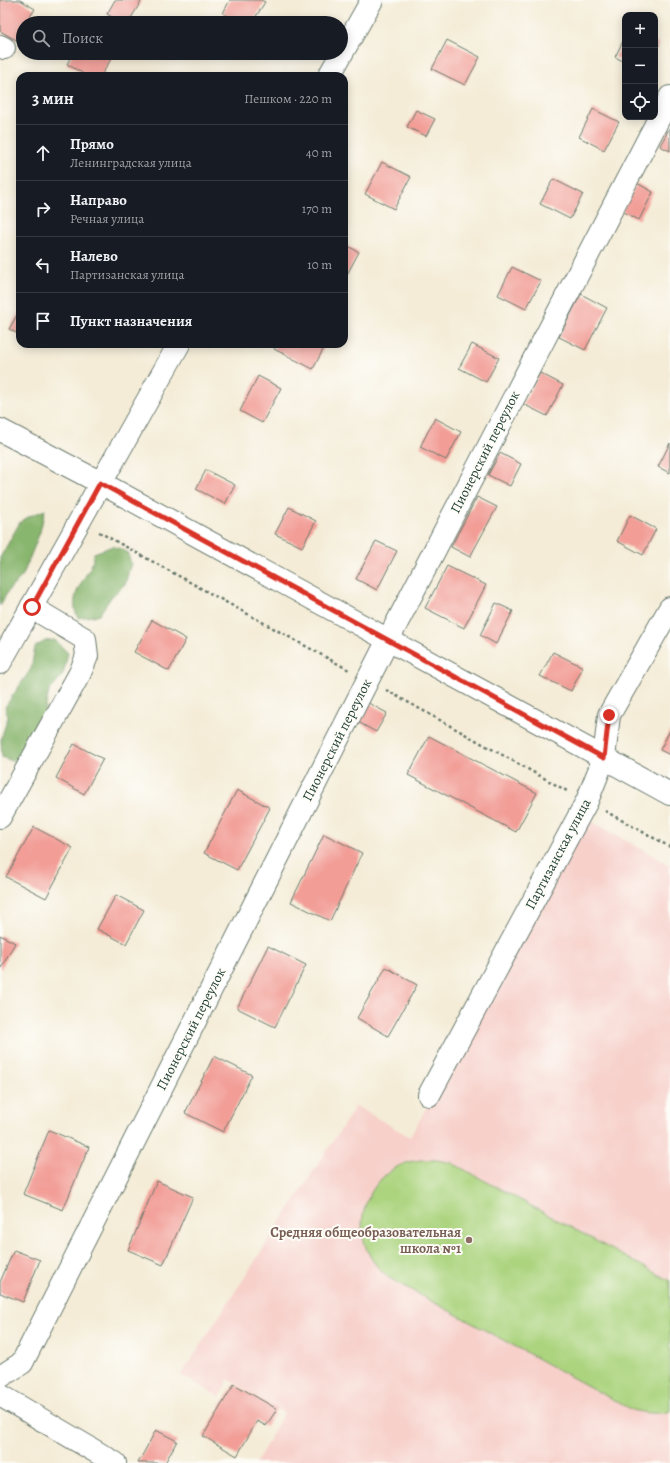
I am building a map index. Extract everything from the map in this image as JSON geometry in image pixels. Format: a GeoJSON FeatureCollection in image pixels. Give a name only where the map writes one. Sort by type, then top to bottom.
{"type":"FeatureCollection","features":[{"type":"Feature","properties":{"kind":"street"},"geometry":{"type":"LineString","coordinates":[[348,42],[372,0]]}},
{"type":"Feature","properties":{"kind":"street"},"geometry":{"type":"LineString","coordinates":[[331,72],[338,60]]}},
{"type":"Feature","properties":{"kind":"street","name":"Пионерский переулок"},"geometry":{"type":"LineString","coordinates":[[0,1377],[22,1363],[388,640],[670,97]]}},
{"type":"Feature","properties":{"kind":"street"},"geometry":{"type":"LineString","coordinates":[[0,663],[176,348]]}},
{"type":"Feature","properties":{"kind":"street"},"geometry":{"type":"LineString","coordinates":[[0,430],[670,794]]}},
{"type":"Feature","properties":{"kind":"street"},"geometry":{"type":"LineString","coordinates":[[0,817],[76,680],[87,656],[85,640],[32,607]]}},
{"type":"Feature","properties":{"kind":"street","name":"Партизанская улица"},"geometry":{"type":"LineString","coordinates":[[429,1094],[587,801],[604,758],[609,715],[670,608]]}},
{"type":"Feature","properties":{"kind":"street"},"geometry":{"type":"LineString","coordinates":[[0,1395],[115,1463]]}},
{"type":"Feature","properties":{"kind":"shaded area","name":"Средняя общеобразовательная школа №1"},"geometry":{"type":"Polygon","coordinates":[[[589,820],[670,865],[670,1463],[256,1463],[284,1413],[228,1379],[220,1397],[181,1375],[356,1106],[410,1137],[589,820]]]}},
{"type":"Feature","properties":{"kind":"green space"},"geometry":{"type":"Polygon","coordinates":[[[45,510],[40,532],[23,575],[8,591],[0,606],[0,558],[20,522],[45,510]]]}},
{"type":"Feature","properties":{"kind":"green space"},"geometry":{"type":"Polygon","coordinates":[[[113,546],[127,552],[131,563],[125,584],[111,597],[99,615],[78,618],[75,610],[75,597],[92,564],[94,553],[113,546]]]}},
{"type":"Feature","properties":{"kind":"green space"},"geometry":{"type":"Polygon","coordinates":[[[55,640],[68,653],[63,674],[49,691],[42,722],[28,737],[21,757],[12,761],[2,757],[1,739],[8,717],[5,707],[31,669],[35,647],[45,641],[55,640]]]}},
{"type":"Feature","properties":{"kind":"green space"},"geometry":{"type":"Polygon","coordinates":[[[437,1160],[452,1163],[670,1281],[670,1411],[651,1413],[632,1410],[389,1278],[380,1270],[371,1258],[364,1241],[362,1228],[363,1214],[367,1201],[374,1188],[382,1178],[393,1169],[408,1162],[437,1160]]]}},
{"type":"Feature","properties":{"kind":"building"},"geometry":{"type":"Polygon","coordinates":[[[0,0],[20,0],[35,9],[30,16],[16,16],[16,40],[0,31],[0,0]]]}},
{"type":"Feature","properties":{"kind":"building"},"geometry":{"type":"Polygon","coordinates":[[[115,0],[142,0],[132,16],[110,16],[107,14],[115,0]]]}},
{"type":"Feature","properties":{"kind":"building"},"geometry":{"type":"Polygon","coordinates":[[[230,0],[261,0],[265,2],[256,16],[228,16],[223,13],[230,0]]]}},
{"type":"Feature","properties":{"kind":"building"},"geometry":{"type":"Polygon","coordinates":[[[447,40],[480,57],[465,85],[432,69],[447,40]]]}},
{"type":"Feature","properties":{"kind":"building"},"geometry":{"type":"Polygon","coordinates":[[[622,43],[622,60],[615,57],[622,43]]]}},
{"type":"Feature","properties":{"kind":"building"},"geometry":{"type":"Polygon","coordinates":[[[69,60],[111,60],[103,72],[80,72],[67,64],[69,60]]]}},
{"type":"Feature","properties":{"kind":"building"},"geometry":{"type":"Polygon","coordinates":[[[593,109],[619,122],[604,150],[579,137],[593,109]]]}},
{"type":"Feature","properties":{"kind":"building"},"geometry":{"type":"Polygon","coordinates":[[[416,110],[435,119],[426,136],[407,127],[416,110]]]}},
{"type":"Feature","properties":{"kind":"building"},"geometry":{"type":"Polygon","coordinates":[[[670,127],[670,151],[660,146],[670,127]]]}},
{"type":"Feature","properties":{"kind":"building"},"geometry":{"type":"Polygon","coordinates":[[[382,162],[411,177],[394,209],[365,194],[382,162]]]}},
{"type":"Feature","properties":{"kind":"building"},"geometry":{"type":"Polygon","coordinates":[[[553,179],[583,194],[570,219],[540,204],[553,179]]]}},
{"type":"Feature","properties":{"kind":"building"},"geometry":{"type":"Polygon","coordinates":[[[637,183],[653,192],[639,220],[622,211],[637,183]]]}},
{"type":"Feature","properties":{"kind":"building"},"geometry":{"type":"Polygon","coordinates":[[[348,246],[359,252],[348,273],[348,246]]]}},
{"type":"Feature","properties":{"kind":"building"},"geometry":{"type":"Polygon","coordinates":[[[512,267],[541,281],[526,309],[498,295],[512,267]]]}},
{"type":"Feature","properties":{"kind":"building"},"geometry":{"type":"Polygon","coordinates":[[[581,294],[607,308],[585,350],[559,337],[581,294]]]}},
{"type":"Feature","properties":{"kind":"building"},"geometry":{"type":"Polygon","coordinates":[[[16,317],[16,333],[9,329],[16,317]]]}},
{"type":"Feature","properties":{"kind":"building"},"geometry":{"type":"Polygon","coordinates":[[[472,344],[499,358],[486,382],[459,368],[472,344]]]}},
{"type":"Feature","properties":{"kind":"building"},"geometry":{"type":"Polygon","coordinates":[[[275,348],[324,348],[313,369],[275,348]]]}},
{"type":"Feature","properties":{"kind":"building"},"geometry":{"type":"Polygon","coordinates":[[[540,373],[563,385],[547,416],[523,404],[540,373]]]}},
{"type":"Feature","properties":{"kind":"building"},"geometry":{"type":"Polygon","coordinates":[[[258,376],[281,388],[262,423],[240,411],[258,376]]]}},
{"type":"Feature","properties":{"kind":"building"},"geometry":{"type":"Polygon","coordinates":[[[435,418],[461,432],[446,460],[420,447],[435,418]]]}},
{"type":"Feature","properties":{"kind":"building"},"geometry":{"type":"Polygon","coordinates":[[[670,443],[670,473],[658,467],[670,443]]]}},
{"type":"Feature","properties":{"kind":"building"},"geometry":{"type":"Polygon","coordinates":[[[500,453],[521,464],[510,486],[488,475],[500,453]]]}},
{"type":"Feature","properties":{"kind":"building"},"geometry":{"type":"Polygon","coordinates":[[[206,470],[235,485],[225,504],[196,489],[206,470]]]}},
{"type":"Feature","properties":{"kind":"building"},"geometry":{"type":"Polygon","coordinates":[[[477,497],[497,507],[470,557],[451,547],[477,497]]]}},
{"type":"Feature","properties":{"kind":"building"},"geometry":{"type":"Polygon","coordinates":[[[289,507],[316,521],[302,547],[275,534],[289,507]]]}},
{"type":"Feature","properties":{"kind":"building"},"geometry":{"type":"Polygon","coordinates":[[[630,515],[656,529],[643,555],[617,541],[630,515]]]}},
{"type":"Feature","properties":{"kind":"building"},"geometry":{"type":"Polygon","coordinates":[[[376,541],[397,551],[377,590],[356,579],[376,541]]]}},
{"type":"Feature","properties":{"kind":"building"},"geometry":{"type":"Polygon","coordinates":[[[447,566],[486,585],[464,628],[425,608],[447,566]]]}},
{"type":"Feature","properties":{"kind":"building"},"geometry":{"type":"Polygon","coordinates":[[[496,603],[513,611],[496,644],[480,635],[496,603]]]}},
{"type":"Feature","properties":{"kind":"building"},"geometry":{"type":"Polygon","coordinates":[[[152,620],[186,639],[169,671],[134,652],[152,620]]]}},
{"type":"Feature","properties":{"kind":"building"},"geometry":{"type":"Polygon","coordinates":[[[553,652],[583,667],[571,691],[540,676],[553,652]]]}},
{"type":"Feature","properties":{"kind":"building"},"geometry":{"type":"Polygon","coordinates":[[[359,698],[387,713],[376,732],[349,717],[359,698]]]}},
{"type":"Feature","properties":{"kind":"building"},"geometry":{"type":"Polygon","coordinates":[[[670,730],[670,755],[660,750],[670,730]]]}},
{"type":"Feature","properties":{"kind":"building"},"geometry":{"type":"Polygon","coordinates":[[[429,736],[537,793],[516,832],[408,775],[429,736]]]}},
{"type":"Feature","properties":{"kind":"building"},"geometry":{"type":"Polygon","coordinates":[[[74,744],[103,759],[84,794],[56,778],[74,744]]]}},
{"type":"Feature","properties":{"kind":"building"},"geometry":{"type":"Polygon","coordinates":[[[237,790],[270,808],[237,870],[204,853],[237,790]]]}},
{"type":"Feature","properties":{"kind":"building"},"geometry":{"type":"Polygon","coordinates":[[[34,827],[73,848],[46,898],[6,877],[34,827]]]}},
{"type":"Feature","properties":{"kind":"building"},"geometry":{"type":"Polygon","coordinates":[[[324,834],[362,853],[330,921],[291,902],[324,834]]]}},
{"type":"Feature","properties":{"kind":"building"},"geometry":{"type":"Polygon","coordinates":[[[116,895],[144,910],[126,944],[97,929],[116,895]]]}},
{"type":"Feature","properties":{"kind":"building"},"geometry":{"type":"Polygon","coordinates":[[[0,935],[15,943],[0,970],[0,935]]]}},
{"type":"Feature","properties":{"kind":"building"},"geometry":{"type":"Polygon","coordinates":[[[268,946],[306,965],[275,1027],[237,1008],[268,946]]]}},
{"type":"Feature","properties":{"kind":"building"},"geometry":{"type":"Polygon","coordinates":[[[386,967],[417,985],[388,1036],[357,1018],[386,967]]]}},
{"type":"Feature","properties":{"kind":"building"},"geometry":{"type":"Polygon","coordinates":[[[214,1056],[252,1075],[223,1132],[185,1113],[214,1056]]]}},
{"type":"Feature","properties":{"kind":"building"},"geometry":{"type":"Polygon","coordinates":[[[49,1130],[89,1147],[63,1210],[23,1194],[49,1130]]]}},
{"type":"Feature","properties":{"kind":"building"},"geometry":{"type":"Polygon","coordinates":[[[157,1181],[193,1197],[163,1265],[128,1250],[157,1181]]]}},
{"type":"Feature","properties":{"kind":"building"},"geometry":{"type":"Polygon","coordinates":[[[14,1250],[40,1260],[23,1302],[0,1293],[0,1282],[14,1250]]]}},
{"type":"Feature","properties":{"kind":"building"},"geometry":{"type":"Polygon","coordinates":[[[234,1384],[277,1409],[266,1426],[257,1421],[237,1456],[203,1436],[234,1384]]]}},
{"type":"Feature","properties":{"kind":"building"},"geometry":{"type":"Polygon","coordinates":[[[156,1430],[177,1441],[165,1463],[138,1463],[156,1430]]]}},
{"type":"Feature","properties":{"kind":"place","name":"Средняя общеобразовательная школа №1"},"geometry":{"type":"Point","coordinates":[469,1240]}},
{"type":"Feature","properties":{"kind":"route"},"geometry":{"type":"LineString","coordinates":[[32,607],[100,483],[604,758],[609,715]]}}]}
